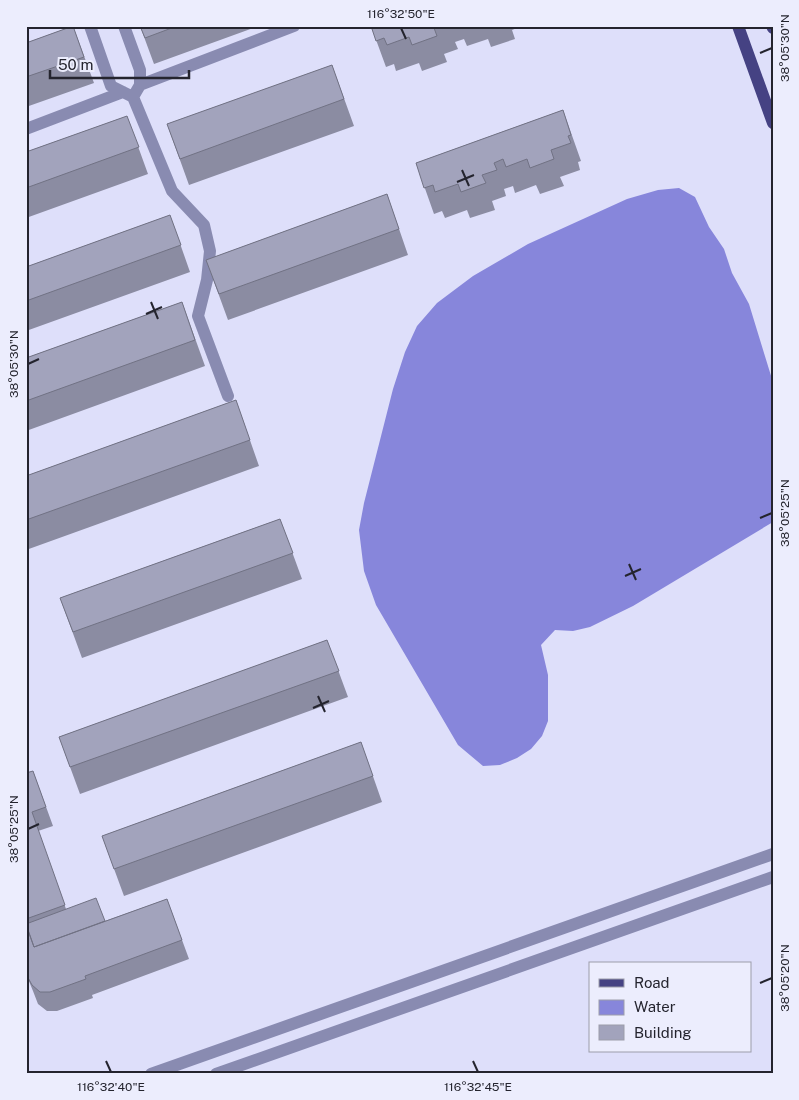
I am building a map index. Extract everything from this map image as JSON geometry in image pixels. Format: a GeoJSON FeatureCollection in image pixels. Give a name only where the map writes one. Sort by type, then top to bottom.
{"type":"FeatureCollection","features":[{"type":"Feature","properties":{"kind":"main road"},"geometry":{"type":"LineString","coordinates":[[738,26],[773,123]]}},
{"type":"Feature","properties":{"kind":"street"},"geometry":{"type":"LineString","coordinates":[[90,26],[111,86],[128,95],[172,191],[204,225],[210,251],[207,280],[198,316],[228,396]]}},
{"type":"Feature","properties":{"kind":"street"},"geometry":{"type":"LineString","coordinates":[[124,26],[140,70],[140,85]]}},
{"type":"Feature","properties":{"kind":"street"},"geometry":{"type":"LineString","coordinates":[[26,129],[128,95],[140,85],[294,26]]}},
{"type":"Feature","properties":{"kind":"street"},"geometry":{"type":"LineString","coordinates":[[151,1074],[773,854]]}},
{"type":"Feature","properties":{"kind":"street"},"geometry":{"type":"LineString","coordinates":[[216,1074],[773,877]]}},
{"type":"Feature","properties":{"kind":"water"},"geometry":{"type":"Polygon","coordinates":[[[679,188],[695,197],[709,227],[724,249],[732,273],[749,304],[772,379],[773,522],[633,606],[590,627],[573,631],[555,630],[541,645],[548,675],[548,721],[542,736],[531,749],[517,758],[500,765],[483,766],[458,745],[376,605],[364,571],[359,530],[364,503],[393,389],[405,352],[417,326],[437,303],[473,276],[528,244],[627,199],[658,190],[679,188]]]}},
{"type":"Feature","properties":{"kind":"building"},"geometry":{"type":"Polygon","coordinates":[[[73,26],[84,57],[26,77],[26,43],[73,26]]]}},
{"type":"Feature","properties":{"kind":"building"},"geometry":{"type":"Polygon","coordinates":[[[140,26],[177,26],[145,38],[140,26]]]}},
{"type":"Feature","properties":{"kind":"building"},"geometry":{"type":"Polygon","coordinates":[[[371,26],[438,26],[434,28],[437,36],[412,45],[409,37],[387,45],[384,38],[376,41],[371,26]]]}},
{"type":"Feature","properties":{"kind":"building"},"geometry":{"type":"Polygon","coordinates":[[[332,65],[344,99],[180,159],[167,124],[332,65]]]}},
{"type":"Feature","properties":{"kind":"building"},"geometry":{"type":"Polygon","coordinates":[[[563,110],[571,135],[568,136],[571,143],[551,150],[554,159],[530,168],[527,159],[506,167],[503,159],[494,163],[497,170],[482,175],[486,183],[461,192],[458,184],[435,192],[433,185],[424,188],[416,163],[563,110]]]}},
{"type":"Feature","properties":{"kind":"building"},"geometry":{"type":"Polygon","coordinates":[[[127,116],[139,147],[26,188],[26,152],[127,116]]]}},
{"type":"Feature","properties":{"kind":"building"},"geometry":{"type":"Polygon","coordinates":[[[387,194],[399,229],[219,294],[206,260],[387,194]]]}},
{"type":"Feature","properties":{"kind":"building"},"geometry":{"type":"Polygon","coordinates":[[[170,215],[181,245],[26,301],[26,267],[170,215]]]}},
{"type":"Feature","properties":{"kind":"building"},"geometry":{"type":"Polygon","coordinates":[[[182,302],[195,340],[26,401],[26,358],[182,302]]]}},
{"type":"Feature","properties":{"kind":"building"},"geometry":{"type":"Polygon","coordinates":[[[236,400],[250,440],[26,520],[26,476],[236,400]]]}},
{"type":"Feature","properties":{"kind":"building"},"geometry":{"type":"Polygon","coordinates":[[[280,519],[293,553],[73,632],[60,598],[280,519]]]}},
{"type":"Feature","properties":{"kind":"building"},"geometry":{"type":"Polygon","coordinates":[[[327,640],[339,671],[70,767],[59,737],[327,640]]]}},
{"type":"Feature","properties":{"kind":"building"},"geometry":{"type":"Polygon","coordinates":[[[361,742],[373,776],[114,869],[102,836],[361,742]]]}},
{"type":"Feature","properties":{"kind":"building"},"geometry":{"type":"Polygon","coordinates":[[[33,771],[46,807],[32,812],[65,905],[26,919],[26,773],[33,771]]]}},
{"type":"Feature","properties":{"kind":"building"},"geometry":{"type":"Polygon","coordinates":[[[96,898],[105,921],[34,947],[26,924],[96,898]]]}},
{"type":"Feature","properties":{"kind":"building"},"geometry":{"type":"Polygon","coordinates":[[[167,899],[182,940],[85,976],[86,979],[50,992],[40,992],[32,985],[26,974],[26,925],[34,947],[167,899]]]}}]}
